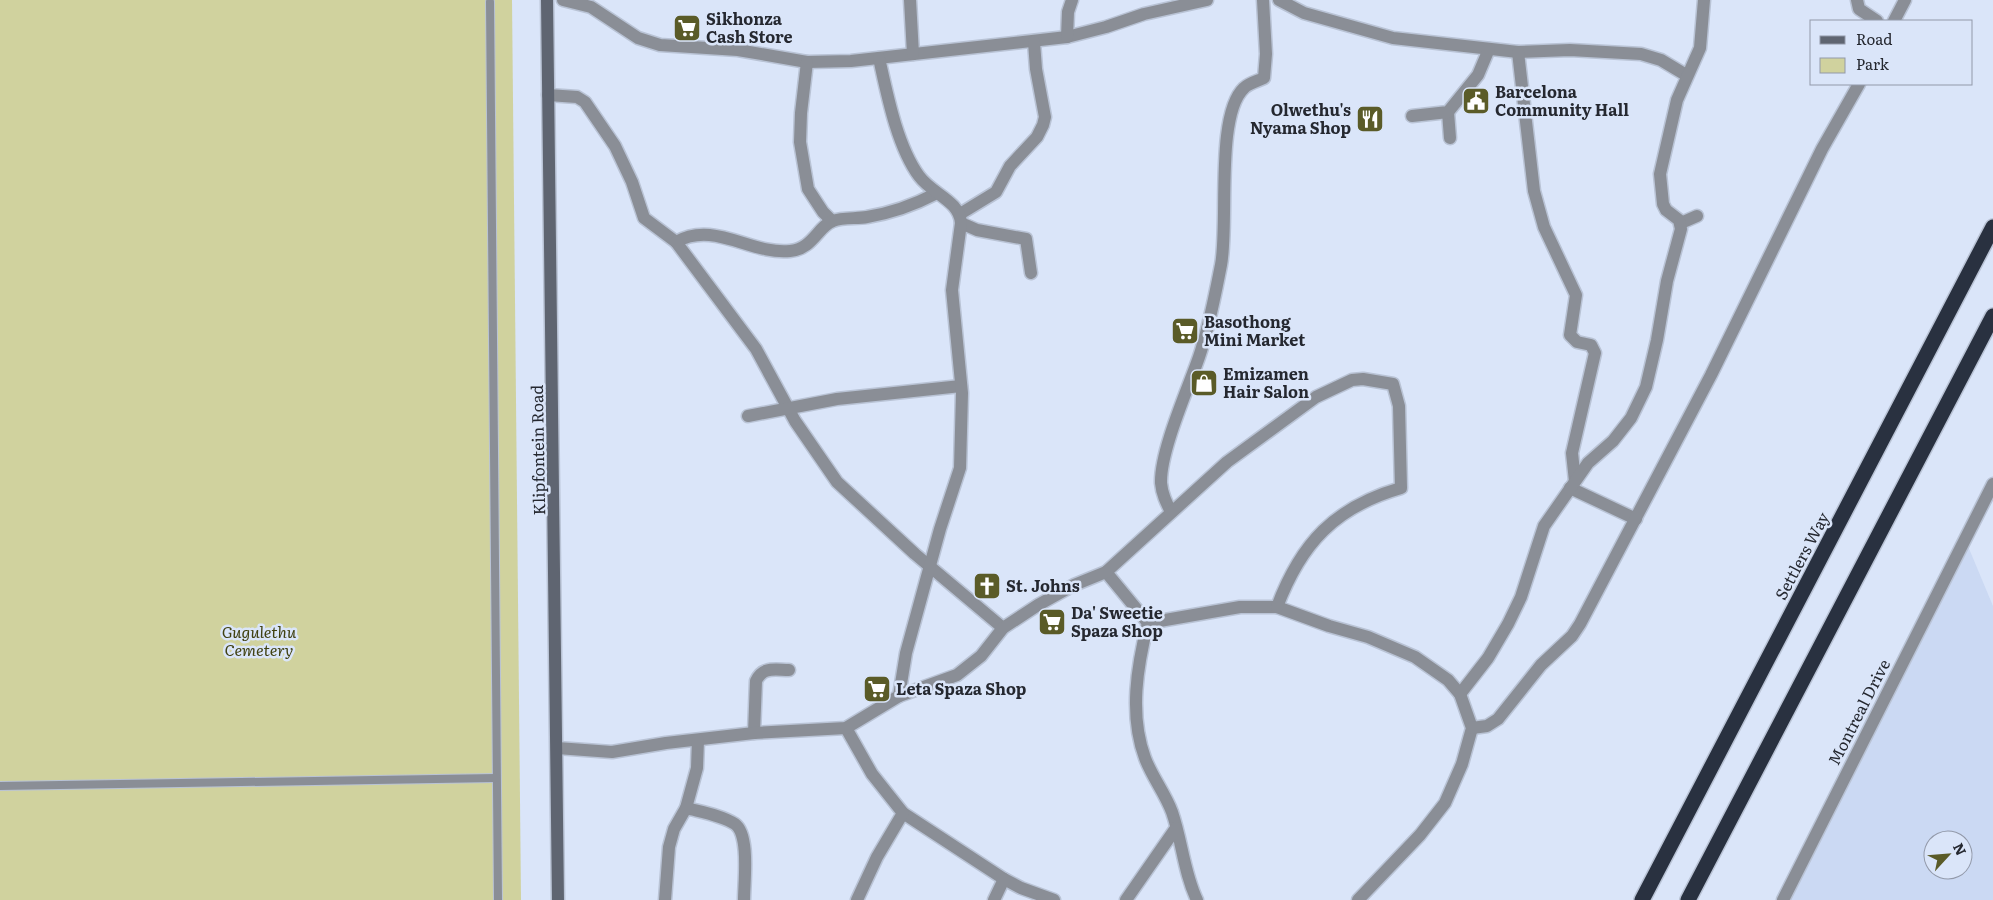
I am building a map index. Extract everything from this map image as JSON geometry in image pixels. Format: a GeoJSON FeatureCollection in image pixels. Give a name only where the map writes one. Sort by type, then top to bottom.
{"type":"FeatureCollection","features":[{"type":"Feature","properties":{"kind":"highway","name":"Settlers Way"},"geometry":{"type":"LineString","coordinates":[[1642,900],[1993,227]]}},
{"type":"Feature","properties":{"kind":"highway"},"geometry":{"type":"LineString","coordinates":[[1688,900],[1993,316]]}},
{"type":"Feature","properties":{"kind":"main road","name":"Klipfontein Road"},"geometry":{"type":"LineString","coordinates":[[547,0],[558,900]]}},
{"type":"Feature","properties":{"kind":"street"},"geometry":{"type":"LineString","coordinates":[[562,0],[591,7],[638,38],[660,45],[738,50],[807,62],[879,58],[1066,38],[1144,14],[1207,0]]}},
{"type":"Feature","properties":{"kind":"street"},"geometry":{"type":"LineString","coordinates":[[910,0],[913,54]]}},
{"type":"Feature","properties":{"kind":"street"},"geometry":{"type":"LineString","coordinates":[[1066,38],[1068,12],[1072,0]]}},
{"type":"Feature","properties":{"kind":"street"},"geometry":{"type":"LineString","coordinates":[[1171,512],[1163,496],[1162,470],[1182,402],[1206,337],[1224,250],[1226,156],[1230,117],[1238,95],[1245,87],[1264,78],[1266,54],[1263,0]]}},
{"type":"Feature","properties":{"kind":"street"},"geometry":{"type":"LineString","coordinates":[[1279,0],[1304,13],[1393,38],[1518,52],[1570,50],[1641,54],[1661,60],[1686,75]]}},
{"type":"Feature","properties":{"kind":"street"},"geometry":{"type":"LineString","coordinates":[[1460,694],[1488,658],[1521,598],[1544,526],[1588,463],[1618,436],[1640,403],[1646,387],[1657,340],[1667,281],[1682,229],[1680,223],[1666,210],[1663,204],[1660,174],[1677,100],[1686,75],[1700,48],[1704,0]]}},
{"type":"Feature","properties":{"kind":"street"},"geometry":{"type":"LineString","coordinates":[[1857,0],[1859,9],[1876,20]]}},
{"type":"Feature","properties":{"kind":"street"},"geometry":{"type":"LineString","coordinates":[[1895,20],[1905,0]]}},
{"type":"Feature","properties":{"kind":"street"},"geometry":{"type":"LineString","coordinates":[[899,696],[906,653],[940,529],[960,468],[961,386],[952,290],[961,218],[996,192],[1010,166],[1036,137],[1043,125],[1045,117],[1036,69],[1034,42]]}},
{"type":"Feature","properties":{"kind":"street"},"geometry":{"type":"LineString","coordinates":[[1412,116],[1448,112],[1478,76],[1488,49]]}},
{"type":"Feature","properties":{"kind":"street"},"geometry":{"type":"LineString","coordinates":[[1518,52],[1534,191],[1544,227],[1576,295],[1570,334],[1577,342],[1591,345],[1595,353],[1572,453],[1572,485]]}},
{"type":"Feature","properties":{"kind":"street"},"geometry":{"type":"LineString","coordinates":[[879,58],[909,161],[928,188],[952,203],[961,218],[976,230],[1026,239],[1031,273]]}},
{"type":"Feature","properties":{"kind":"street"},"geometry":{"type":"LineString","coordinates":[[807,62],[801,113],[800,142],[808,189],[823,212],[832,221]]}},
{"type":"Feature","properties":{"kind":"street"},"geometry":{"type":"LineString","coordinates":[[1472,728],[1491,725],[1498,719],[1541,665],[1576,630],[1636,520],[1769,261],[1822,150],[1858,85]]}},
{"type":"Feature","properties":{"kind":"street"},"geometry":{"type":"LineString","coordinates":[[548,95],[577,97],[585,102],[615,146],[632,182],[644,218],[676,242],[756,349],[787,408],[838,482],[930,567],[1003,628]]}},
{"type":"Feature","properties":{"kind":"street"},"geometry":{"type":"LineString","coordinates":[[1448,112],[1450,138]]}},
{"type":"Feature","properties":{"kind":"street"},"geometry":{"type":"LineString","coordinates":[[676,242],[687,236],[710,234],[771,250],[791,251],[808,244],[832,221],[882,214],[918,203],[935,194]]}},
{"type":"Feature","properties":{"kind":"street"},"geometry":{"type":"LineString","coordinates":[[1680,223],[1697,216]]}},
{"type":"Feature","properties":{"kind":"street"},"geometry":{"type":"LineString","coordinates":[[557,748],[612,752],[754,733],[846,728],[899,696],[957,675],[981,656],[1003,628],[1038,605],[1106,572],[1227,462],[1268,430],[1334,386],[1352,380],[1363,379],[1393,384],[1399,406],[1401,488],[1361,502],[1318,533],[1294,569],[1277,607]]}},
{"type":"Feature","properties":{"kind":"street"},"geometry":{"type":"LineString","coordinates":[[748,416],[837,399],[961,386]]}},
{"type":"Feature","properties":{"kind":"street","name":"Montreal Drive"},"geometry":{"type":"LineString","coordinates":[[1783,900],[1993,484]]}},
{"type":"Feature","properties":{"kind":"street"},"geometry":{"type":"LineString","coordinates":[[1572,485],[1636,520]]}},
{"type":"Feature","properties":{"kind":"street"},"geometry":{"type":"LineString","coordinates":[[1106,572],[1148,623]]}},
{"type":"Feature","properties":{"kind":"street"},"geometry":{"type":"LineString","coordinates":[[1148,623],[1240,607],[1277,607],[1329,626],[1368,637],[1415,657],[1448,680],[1460,694],[1472,728],[1462,764],[1445,803],[1420,835],[1358,900]]}},
{"type":"Feature","properties":{"kind":"street"},"geometry":{"type":"LineString","coordinates":[[1148,623],[1139,664],[1136,702],[1138,738],[1146,760],[1172,812],[1196,900]]}},
{"type":"Feature","properties":{"kind":"street"},"geometry":{"type":"LineString","coordinates":[[754,733],[756,681],[759,675],[765,670],[789,670]]}},
{"type":"Feature","properties":{"kind":"street"},"geometry":{"type":"LineString","coordinates":[[846,728],[872,774],[903,813],[1004,879],[1021,888],[1054,900]]}},
{"type":"Feature","properties":{"kind":"street"},"geometry":{"type":"LineString","coordinates":[[664,900],[669,847],[674,829],[686,808],[698,768],[698,740]]}},
{"type":"Feature","properties":{"kind":"street"},"geometry":{"type":"LineString","coordinates":[[686,808],[725,820],[740,829],[744,841],[744,900]]}},
{"type":"Feature","properties":{"kind":"street"},"geometry":{"type":"LineString","coordinates":[[857,900],[878,857],[903,813]]}},
{"type":"Feature","properties":{"kind":"street"},"geometry":{"type":"LineString","coordinates":[[1126,900],[1176,828]]}},
{"type":"Feature","properties":{"kind":"street"},"geometry":{"type":"LineString","coordinates":[[994,900],[1004,879]]}},
{"type":"Feature","properties":{"kind":"lane"},"geometry":{"type":"LineString","coordinates":[[490,2],[498,900]]}},
{"type":"Feature","properties":{"kind":"lane"},"geometry":{"type":"LineString","coordinates":[[0,786],[496,778]]}},
{"type":"Feature","properties":{"kind":"shaded area"},"geometry":{"type":"Polygon","coordinates":[[[1965,539],[1993,606],[1993,900],[1783,900],[1965,539]]]}},
{"type":"Feature","properties":{"kind":"green space","name":"Gugulethu Cemetery"},"geometry":{"type":"Polygon","coordinates":[[[0,0],[512,0],[521,900],[0,900],[0,0]]]}},
{"type":"Feature","properties":{"kind":"place","name":"Sikhonza Cash Store"},"geometry":{"type":"Point","coordinates":[687,28]}},
{"type":"Feature","properties":{"kind":"place","name":"Barcelona Community Hall"},"geometry":{"type":"Point","coordinates":[1476,101]}},
{"type":"Feature","properties":{"kind":"place","name":"Olwethu's Nyama Shop"},"geometry":{"type":"Point","coordinates":[1370,119]}},
{"type":"Feature","properties":{"kind":"place","name":"Basothong Mini Market"},"geometry":{"type":"Point","coordinates":[1185,331]}},
{"type":"Feature","properties":{"kind":"place","name":"Emizamen Hair Salon"},"geometry":{"type":"Point","coordinates":[1204,383]}},
{"type":"Feature","properties":{"kind":"place","name":"St. Johns"},"geometry":{"type":"Point","coordinates":[987,586]}},
{"type":"Feature","properties":{"kind":"place","name":"Da' Sweetie Spaza Shop"},"geometry":{"type":"Point","coordinates":[1052,622]}},
{"type":"Feature","properties":{"kind":"place","name":"Leta Spaza Shop"},"geometry":{"type":"Point","coordinates":[877,689]}}]}
